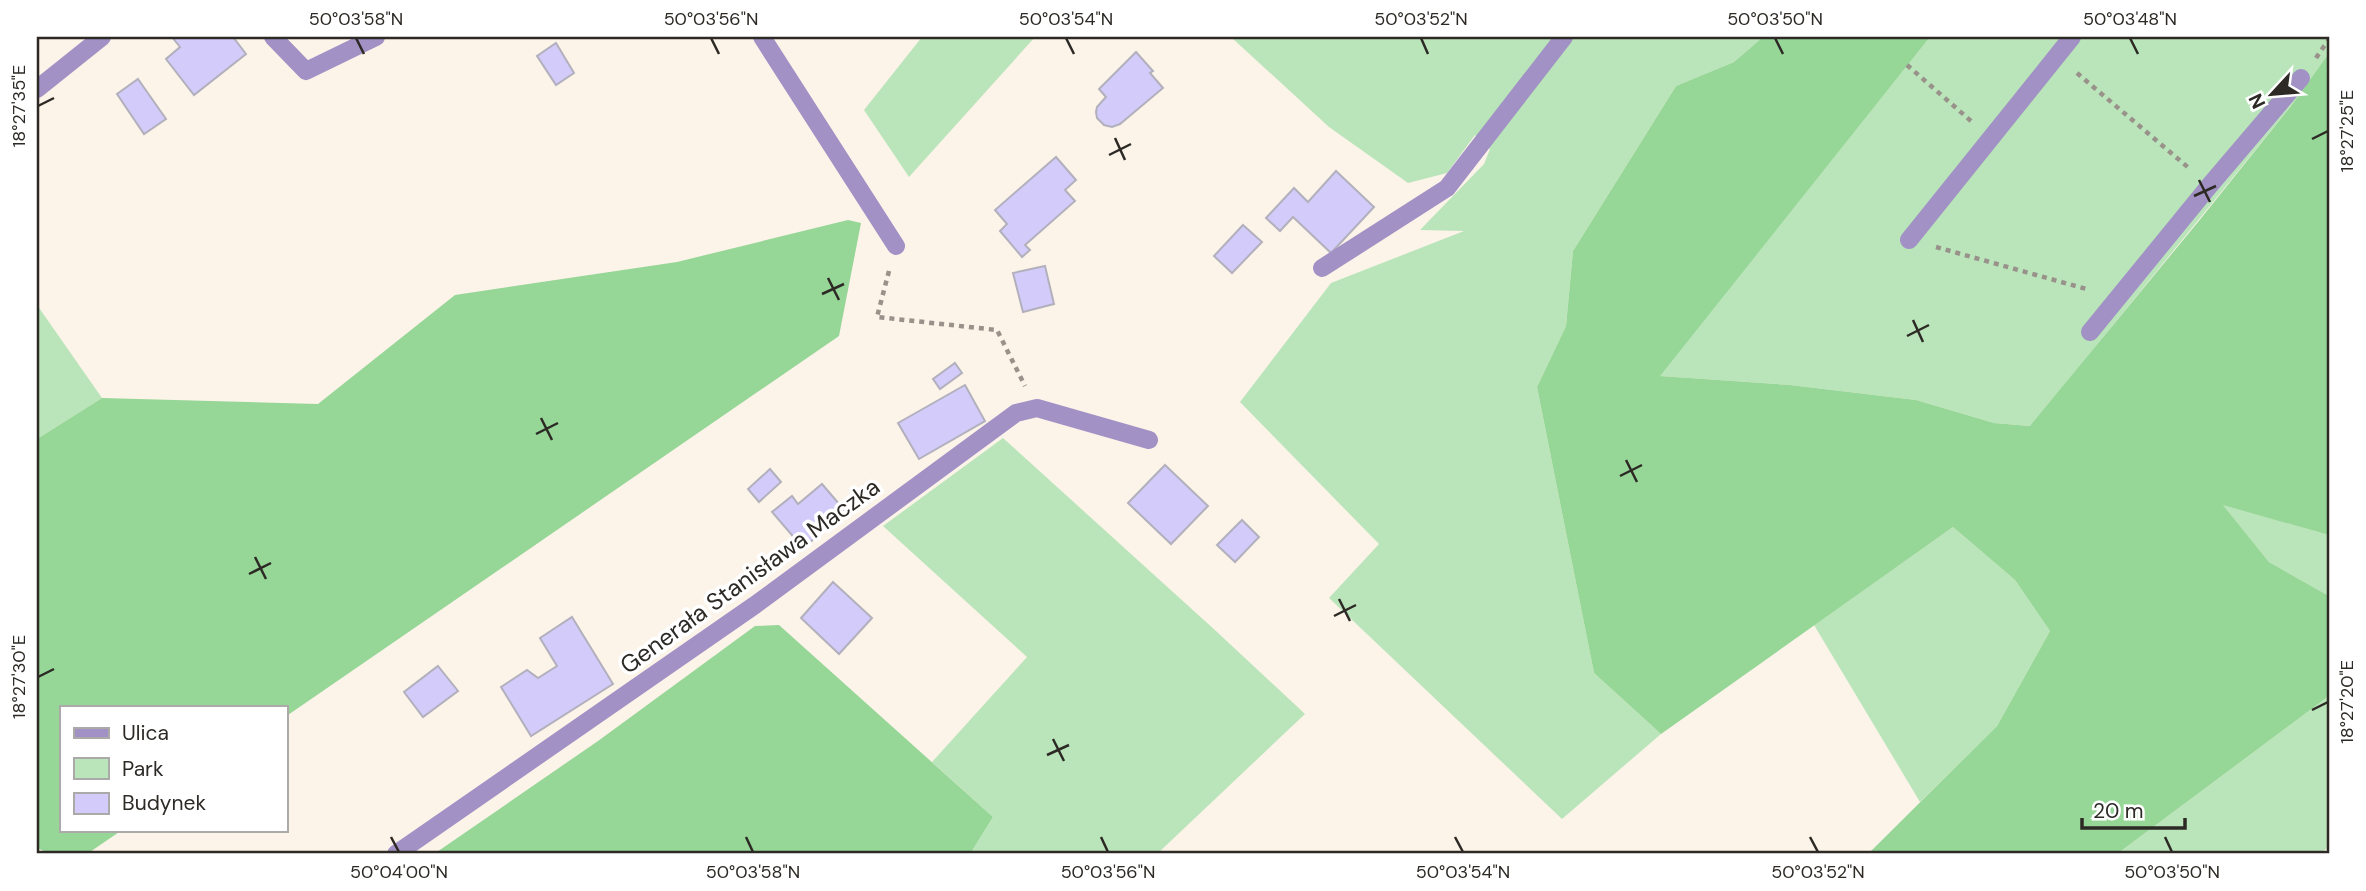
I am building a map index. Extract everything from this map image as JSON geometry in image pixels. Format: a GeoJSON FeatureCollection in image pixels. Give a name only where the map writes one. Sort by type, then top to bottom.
{"type":"FeatureCollection","features":[{"type":"Feature","properties":{"kind":"street"},"geometry":{"type":"LineString","coordinates":[[37,89],[102,37]]}},
{"type":"Feature","properties":{"kind":"street"},"geometry":{"type":"LineString","coordinates":[[273,37],[306,71],[376,37]]}},
{"type":"Feature","properties":{"kind":"street"},"geometry":{"type":"LineString","coordinates":[[762,37],[896,246]]}},
{"type":"Feature","properties":{"kind":"street"},"geometry":{"type":"LineString","coordinates":[[1322,268],[1447,188],[1563,37]]}},
{"type":"Feature","properties":{"kind":"street"},"geometry":{"type":"LineString","coordinates":[[1909,240],[2072,37]]}},
{"type":"Feature","properties":{"kind":"street"},"geometry":{"type":"LineString","coordinates":[[2090,332],[2301,78]]}},
{"type":"Feature","properties":{"kind":"street"},"geometry":{"type":"LineString","coordinates":[[1037,408],[1149,440]]}},
{"type":"Feature","properties":{"kind":"street","name":"Generała Stanisława Maczka"},"geometry":{"type":"LineString","coordinates":[[396,854],[755,605],[1016,412],[1037,408]]}},
{"type":"Feature","properties":{"kind":"path"},"geometry":{"type":"LineString","coordinates":[[2057,56],[2210,185]]}},
{"type":"Feature","properties":{"kind":"path"},"geometry":{"type":"LineString","coordinates":[[1907,65],[1991,138]]}},
{"type":"Feature","properties":{"kind":"path"},"geometry":{"type":"LineString","coordinates":[[1909,240],[2118,298]]}},
{"type":"Feature","properties":{"kind":"path"},"geometry":{"type":"LineString","coordinates":[[896,246],[877,317],[997,331],[1037,408]]}},
{"type":"Feature","properties":{"kind":"green space"},"geometry":{"type":"Polygon","coordinates":[[[922,37],[1035,37],[909,177],[864,110],[922,37]]]}},
{"type":"Feature","properties":{"kind":"green space"},"geometry":{"type":"Polygon","coordinates":[[[1231,37],[1763,37],[1734,62],[1676,86],[1573,251],[1566,326],[1537,387],[1594,673],[1661,734],[1562,819],[1329,598],[1379,544],[1240,402],[1331,283],[1464,231],[1420,230],[1484,164],[1490,149],[1475,135],[1447,173],[1408,183],[1329,127],[1231,37]]]}},
{"type":"Feature","properties":{"kind":"green space"},"geometry":{"type":"Polygon","coordinates":[[[1763,37],[1930,37],[1660,376],[1790,385],[1916,400],[1994,423],[2030,426],[2291,106],[2329,53],[2329,535],[2223,505],[2269,562],[2329,596],[2329,696],[2117,854],[1868,854],[1997,726],[2050,631],[2015,580],[1953,527],[1661,734],[1594,673],[1537,387],[1566,326],[1573,251],[1676,86],[1734,62],[1763,37]]]}},
{"type":"Feature","properties":{"kind":"green space"},"geometry":{"type":"Polygon","coordinates":[[[1930,37],[2329,37],[2329,53],[2291,106],[2031,426],[1994,423],[1916,400],[1790,385],[1659,376],[1930,37]]]}},
{"type":"Feature","properties":{"kind":"green space"},"geometry":{"type":"Polygon","coordinates":[[[848,220],[861,223],[839,336],[287,716],[287,706],[60,706],[60,832],[119,832],[87,854],[51,854],[37,848],[37,439],[102,398],[318,404],[455,295],[677,262],[848,220]]]}},
{"type":"Feature","properties":{"kind":"green space"},"geometry":{"type":"Polygon","coordinates":[[[37,305],[102,398],[37,439],[37,305]]]}},
{"type":"Feature","properties":{"kind":"green space"},"geometry":{"type":"Polygon","coordinates":[[[1003,438],[1305,714],[1157,854],[970,854],[993,817],[932,762],[1027,657],[883,526],[1003,438]]]}},
{"type":"Feature","properties":{"kind":"green space"},"geometry":{"type":"Polygon","coordinates":[[[2222,504],[2329,535],[2329,596],[2269,562],[2222,504]]]}},
{"type":"Feature","properties":{"kind":"green space"},"geometry":{"type":"Polygon","coordinates":[[[1953,527],[2015,580],[2050,631],[1997,726],[1920,802],[1814,625],[1953,527]]]}},
{"type":"Feature","properties":{"kind":"green space"},"geometry":{"type":"Polygon","coordinates":[[[779,625],[993,817],[970,854],[434,854],[598,741],[755,626],[779,625]]]}},
{"type":"Feature","properties":{"kind":"green space"},"geometry":{"type":"Polygon","coordinates":[[[2329,696],[2329,847],[2319,854],[2117,854],[2329,696]]]}},
{"type":"Feature","properties":{"kind":"building"},"geometry":{"type":"Polygon","coordinates":[[[172,37],[233,37],[246,54],[194,95],[166,59],[180,47],[172,37]]]}},
{"type":"Feature","properties":{"kind":"building"},"geometry":{"type":"Polygon","coordinates":[[[556,43],[574,73],[556,85],[537,56],[556,43]]]}},
{"type":"Feature","properties":{"kind":"building"},"geometry":{"type":"Polygon","coordinates":[[[1136,52],[1153,71],[1150,73],[1163,88],[1120,124],[1112,127],[1104,125],[1097,118],[1096,112],[1106,97],[1099,89],[1136,52]]]}},
{"type":"Feature","properties":{"kind":"building"},"geometry":{"type":"Polygon","coordinates":[[[138,79],[166,119],[144,134],[117,94],[138,79]]]}},
{"type":"Feature","properties":{"kind":"building"},"geometry":{"type":"Polygon","coordinates":[[[1056,157],[1076,180],[1065,190],[1075,201],[1025,245],[1030,250],[1022,257],[1000,231],[1007,224],[995,210],[1056,157]]]}},
{"type":"Feature","properties":{"kind":"building"},"geometry":{"type":"Polygon","coordinates":[[[1336,171],[1374,207],[1331,253],[1293,217],[1280,231],[1266,218],[1294,188],[1308,202],[1336,171]]]}},
{"type":"Feature","properties":{"kind":"building"},"geometry":{"type":"Polygon","coordinates":[[[1243,225],[1262,242],[1232,273],[1214,256],[1243,225]]]}},
{"type":"Feature","properties":{"kind":"building"},"geometry":{"type":"Polygon","coordinates":[[[1045,266],[1054,304],[1023,312],[1013,273],[1045,266]]]}},
{"type":"Feature","properties":{"kind":"building"},"geometry":{"type":"Polygon","coordinates":[[[955,363],[962,373],[940,389],[933,379],[955,363]]]}},
{"type":"Feature","properties":{"kind":"building"},"geometry":{"type":"Polygon","coordinates":[[[965,385],[985,421],[919,459],[898,423],[965,385]]]}},
{"type":"Feature","properties":{"kind":"building"},"geometry":{"type":"Polygon","coordinates":[[[1165,465],[1208,506],[1171,544],[1128,503],[1165,465]]]}},
{"type":"Feature","properties":{"kind":"building"},"geometry":{"type":"Polygon","coordinates":[[[770,469],[781,482],[759,502],[748,489],[770,469]]]}},
{"type":"Feature","properties":{"kind":"building"},"geometry":{"type":"Polygon","coordinates":[[[822,484],[846,512],[803,548],[772,512],[792,496],[798,504],[822,484]]]}},
{"type":"Feature","properties":{"kind":"building"},"geometry":{"type":"Polygon","coordinates":[[[1242,520],[1259,537],[1235,562],[1217,545],[1242,520]]]}},
{"type":"Feature","properties":{"kind":"building"},"geometry":{"type":"Polygon","coordinates":[[[833,582],[872,618],[839,654],[801,618],[833,582]]]}},
{"type":"Feature","properties":{"kind":"building"},"geometry":{"type":"Polygon","coordinates":[[[572,617],[613,684],[531,736],[501,687],[527,670],[538,678],[557,666],[540,638],[572,617]]]}},
{"type":"Feature","properties":{"kind":"building"},"geometry":{"type":"Polygon","coordinates":[[[438,666],[458,691],[423,717],[404,692],[438,666]]]}}]}
